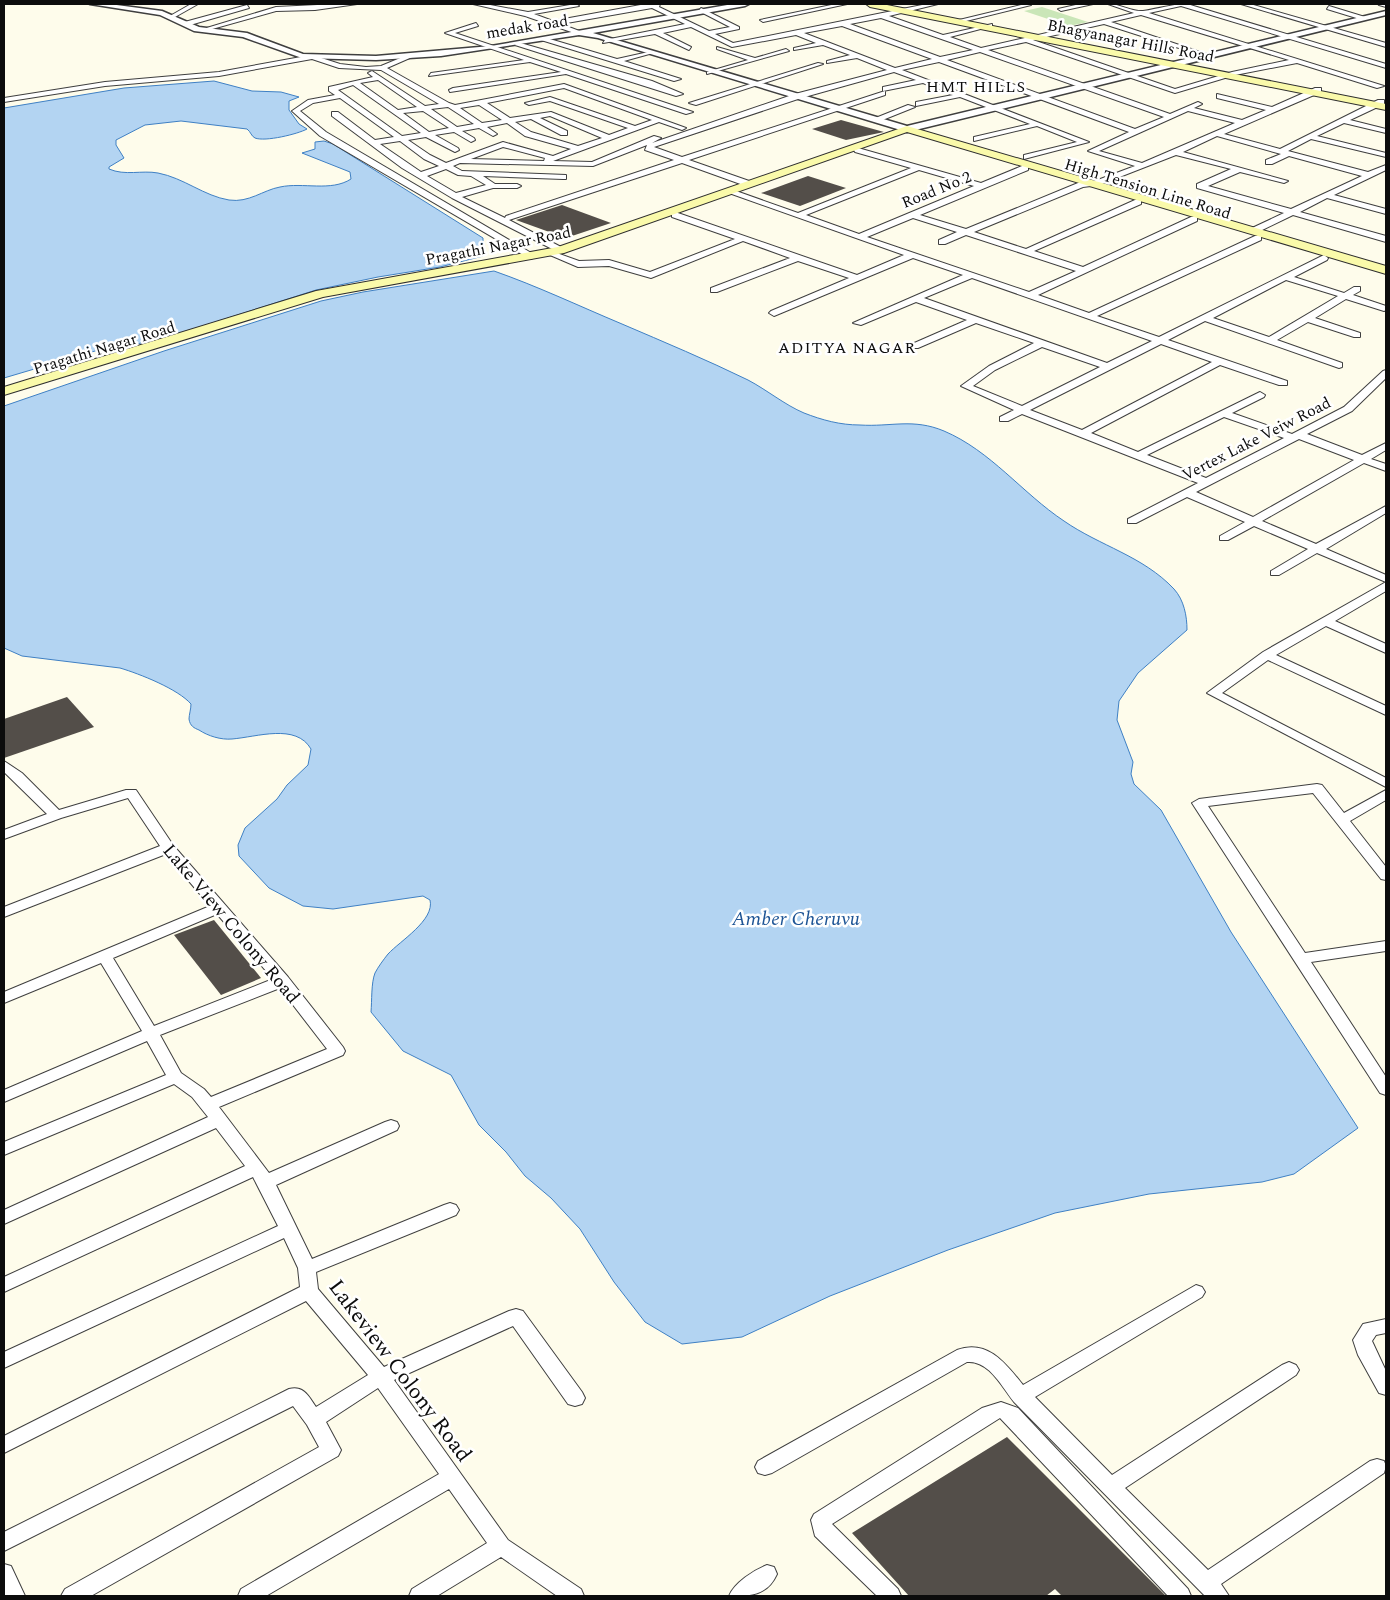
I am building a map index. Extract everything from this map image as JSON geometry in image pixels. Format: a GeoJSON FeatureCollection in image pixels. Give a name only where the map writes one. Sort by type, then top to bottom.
{"type":"FeatureCollection","features":[{"type":"Feature","properties":{"kind":"main road","name":"Bhagyanagar Hills Road"},"geometry":{"type":"LineString","coordinates":[[870,4],[961,20],[1178,64]]}},
{"type":"Feature","properties":{"kind":"main road","name":"Bhagyanagar Hills Road"},"geometry":{"type":"LineString","coordinates":[[883,4],[908,10]]}},
{"type":"Feature","properties":{"kind":"main road","name":"Bhagyanagar Hills Road"},"geometry":{"type":"LineString","coordinates":[[1043,37],[1383,104]]}},
{"type":"Feature","properties":{"kind":"main road"},"geometry":{"type":"LineString","coordinates":[[557,252],[675,214],[907,131]]}},
{"type":"Feature","properties":{"kind":"main road"},"geometry":{"type":"LineString","coordinates":[[627,230],[749,184],[907,131]]}},
{"type":"Feature","properties":{"kind":"main road","name":"High Tension Line Road"},"geometry":{"type":"LineString","coordinates":[[907,131],[1194,220],[1386,270]]}},
{"type":"Feature","properties":{"kind":"main road","name":"High Tension Line Road"},"geometry":{"type":"LineString","coordinates":[[907,131],[1096,184],[1386,277]]}},
{"type":"Feature","properties":{"kind":"main road","name":"Pragathi Nagar Road"},"geometry":{"type":"LineString","coordinates":[[4,391],[320,294],[383,281],[557,252]]}},
{"type":"Feature","properties":{"kind":"main road","name":"Pragathi Nagar Road"},"geometry":{"type":"LineString","coordinates":[[4,397],[316,299],[364,288],[557,252]]}},
{"type":"Feature","properties":{"kind":"street","name":"medak road"},"geometry":{"type":"LineString","coordinates":[[94,4],[150,10],[173,16],[186,24],[203,30],[244,35],[294,54],[312,57],[376,58],[491,48],[700,10],[745,4]]}},
{"type":"Feature","properties":{"kind":"street"},"geometry":{"type":"LineString","coordinates":[[173,16],[195,4]]}},
{"type":"Feature","properties":{"kind":"street"},"geometry":{"type":"LineString","coordinates":[[186,24],[257,4]]}},
{"type":"Feature","properties":{"kind":"street"},"geometry":{"type":"LineString","coordinates":[[203,30],[274,9],[315,8],[354,4]]}},
{"type":"Feature","properties":{"kind":"street"},"geometry":{"type":"LineString","coordinates":[[482,4],[528,14],[580,33],[907,131],[1386,13]]}},
{"type":"Feature","properties":{"kind":"street"},"geometry":{"type":"LineString","coordinates":[[505,10],[539,4]]}},
{"type":"Feature","properties":{"kind":"street"},"geometry":{"type":"LineString","coordinates":[[606,4],[622,11]]}},
{"type":"Feature","properties":{"kind":"street"},"geometry":{"type":"LineString","coordinates":[[554,23],[664,4]]}},
{"type":"Feature","properties":{"kind":"street"},"geometry":{"type":"LineString","coordinates":[[763,20],[844,4]]}},
{"type":"Feature","properties":{"kind":"street"},"geometry":{"type":"LineString","coordinates":[[755,60],[718,48],[935,4]]}},
{"type":"Feature","properties":{"kind":"street"},"geometry":{"type":"LineString","coordinates":[[1061,9],[1090,4]]}},
{"type":"Feature","properties":{"kind":"street"},"geometry":{"type":"LineString","coordinates":[[1111,4],[1380,86]]}},
{"type":"Feature","properties":{"kind":"street"},"geometry":{"type":"LineString","coordinates":[[749,184],[649,147],[794,97],[894,70],[1181,4],[1386,66]]}},
{"type":"Feature","properties":{"kind":"street"},"geometry":{"type":"LineString","coordinates":[[1244,4],[1386,45]]}},
{"type":"Feature","properties":{"kind":"street"},"geometry":{"type":"LineString","coordinates":[[1381,4],[1386,5]]}},
{"type":"Feature","properties":{"kind":"street"},"geometry":{"type":"LineString","coordinates":[[528,14],[574,5],[595,16]]}},
{"type":"Feature","properties":{"kind":"street"},"geometry":{"type":"LineString","coordinates":[[650,5],[732,44]]}},
{"type":"Feature","properties":{"kind":"street"},"geometry":{"type":"LineString","coordinates":[[961,20],[1028,5]]}},
{"type":"Feature","properties":{"kind":"street"},"geometry":{"type":"LineString","coordinates":[[1329,8],[1363,18]]}},
{"type":"Feature","properties":{"kind":"street"},"geometry":{"type":"LineString","coordinates":[[700,10],[737,28],[710,33]]}},
{"type":"Feature","properties":{"kind":"street"},"geometry":{"type":"LineString","coordinates":[[545,20],[588,12]]}},
{"type":"Feature","properties":{"kind":"street"},"geometry":{"type":"LineString","coordinates":[[883,16],[1172,117]]}},
{"type":"Feature","properties":{"kind":"street"},"geometry":{"type":"LineString","coordinates":[[1105,22],[1209,56]]}},
{"type":"Feature","properties":{"kind":"street"},"geometry":{"type":"LineString","coordinates":[[843,24],[1136,132]]}},
{"type":"Feature","properties":{"kind":"street"},"geometry":{"type":"LineString","coordinates":[[476,25],[448,33],[689,112]]}},
{"type":"Feature","properties":{"kind":"street"},"geometry":{"type":"LineString","coordinates":[[609,41],[692,25]]}},
{"type":"Feature","properties":{"kind":"street"},"geometry":{"type":"LineString","coordinates":[[944,37],[987,26]]}},
{"type":"Feature","properties":{"kind":"street"},"geometry":{"type":"LineString","coordinates":[[654,31],[689,48]]}},
{"type":"Feature","properties":{"kind":"street"},"geometry":{"type":"LineString","coordinates":[[797,33],[1085,142],[1027,157]]}},
{"type":"Feature","properties":{"kind":"street"},"geometry":{"type":"LineString","coordinates":[[1374,42],[1386,38]]}},
{"type":"Feature","properties":{"kind":"street"},"geometry":{"type":"LineString","coordinates":[[543,39],[677,78]]}},
{"type":"Feature","properties":{"kind":"street"},"geometry":{"type":"LineString","coordinates":[[1027,40],[1175,91],[1231,74],[1296,61]]}},
{"type":"Feature","properties":{"kind":"street"},"geometry":{"type":"LineString","coordinates":[[796,49],[823,43]]}},
{"type":"Feature","properties":{"kind":"street"},"geometry":{"type":"LineString","coordinates":[[517,44],[679,94]]}},
{"type":"Feature","properties":{"kind":"street"},"geometry":{"type":"LineString","coordinates":[[712,72],[786,51]]}},
{"type":"Feature","properties":{"kind":"street"},"geometry":{"type":"LineString","coordinates":[[453,90],[570,74],[647,53]]}},
{"type":"Feature","properties":{"kind":"street"},"geometry":{"type":"LineString","coordinates":[[1091,62],[1118,53]]}},
{"type":"Feature","properties":{"kind":"street"},"geometry":{"type":"LineString","coordinates":[[4,100],[105,84],[219,74],[312,57],[340,66],[366,69],[382,68],[405,56]]}},
{"type":"Feature","properties":{"kind":"street"},"geometry":{"type":"LineString","coordinates":[[829,62],[857,56]]}},
{"type":"Feature","properties":{"kind":"street"},"geometry":{"type":"LineString","coordinates":[[431,75],[530,61]]}},
{"type":"Feature","properties":{"kind":"street"},"geometry":{"type":"LineString","coordinates":[[693,103],[820,64]]}},
{"type":"Feature","properties":{"kind":"street"},"geometry":{"type":"LineString","coordinates":[[382,68],[446,105],[455,107],[493,134]]}},
{"type":"Feature","properties":{"kind":"street"},"geometry":{"type":"LineString","coordinates":[[366,69],[470,140]]}},
{"type":"Feature","properties":{"kind":"street"},"geometry":{"type":"LineString","coordinates":[[378,78],[354,82],[332,89],[427,157],[461,173],[563,176]]}},
{"type":"Feature","properties":{"kind":"street"},"geometry":{"type":"LineString","coordinates":[[509,218],[836,110],[884,91],[923,81]]}},
{"type":"Feature","properties":{"kind":"street"},"geometry":{"type":"LineString","coordinates":[[354,82],[427,134],[455,150],[446,152]]}},
{"type":"Feature","properties":{"kind":"street"},"geometry":{"type":"LineString","coordinates":[[455,107],[564,86],[682,128],[593,164],[460,162]]}},
{"type":"Feature","properties":{"kind":"street"},"geometry":{"type":"LineString","coordinates":[[942,242],[1081,185],[1096,184],[1143,166],[1315,91]]}},
{"type":"Feature","properties":{"kind":"street"},"geometry":{"type":"LineString","coordinates":[[877,119],[915,106],[961,95]]}},
{"type":"Feature","properties":{"kind":"street"},"geometry":{"type":"LineString","coordinates":[[341,96],[311,101],[300,105],[296,111],[323,134],[530,256]]}},
{"type":"Feature","properties":{"kind":"street"},"geometry":{"type":"LineString","coordinates":[[1220,96],[1274,110]]}},
{"type":"Feature","properties":{"kind":"street"},"geometry":{"type":"LineString","coordinates":[[609,138],[527,104],[550,99],[634,128]]}},
{"type":"Feature","properties":{"kind":"street"},"geometry":{"type":"LineString","coordinates":[[480,102],[528,134],[579,149]]}},
{"type":"Feature","properties":{"kind":"street"},"geometry":{"type":"LineString","coordinates":[[1143,166],[1092,151],[1198,104]]}},
{"type":"Feature","properties":{"kind":"street"},"geometry":{"type":"LineString","coordinates":[[1269,162],[1312,137],[1383,104]]}},
{"type":"Feature","properties":{"kind":"street"},"geometry":{"type":"LineString","coordinates":[[398,112],[446,105]]}},
{"type":"Feature","properties":{"kind":"street"},"geometry":{"type":"LineString","coordinates":[[1188,109],[1244,123]]}},
{"type":"Feature","properties":{"kind":"street"},"geometry":{"type":"LineString","coordinates":[[836,110],[877,119],[907,131]]}},
{"type":"Feature","properties":{"kind":"street"},"geometry":{"type":"LineString","coordinates":[[335,114],[372,143],[422,176],[578,264],[609,263],[651,275],[744,238]]}},
{"type":"Feature","properties":{"kind":"street"},"geometry":{"type":"LineString","coordinates":[[372,143],[551,114]]}},
{"type":"Feature","properties":{"kind":"street"},"geometry":{"type":"LineString","coordinates":[[532,117],[564,133]]}},
{"type":"Feature","properties":{"kind":"street"},"geometry":{"type":"LineString","coordinates":[[540,163],[658,120]]}},
{"type":"Feature","properties":{"kind":"street"},"geometry":{"type":"LineString","coordinates":[[1346,121],[1386,130]]}},
{"type":"Feature","properties":{"kind":"street"},"geometry":{"type":"LineString","coordinates":[[977,139],[1038,124]]}},
{"type":"Feature","properties":{"kind":"street"},"geometry":{"type":"LineString","coordinates":[[323,134],[355,129]]}},
{"type":"Feature","properties":{"kind":"street"},"geometry":{"type":"LineString","coordinates":[[1217,134],[1369,175]]}},
{"type":"Feature","properties":{"kind":"street"},"geometry":{"type":"LineString","coordinates":[[1312,137],[1386,155]]}},
{"type":"Feature","properties":{"kind":"street"},"geometry":{"type":"LineString","coordinates":[[422,176],[503,144],[554,159]]}},
{"type":"Feature","properties":{"kind":"street"},"geometry":{"type":"LineString","coordinates":[[858,150],[981,186]]}},
{"type":"Feature","properties":{"kind":"street"},"geometry":{"type":"LineString","coordinates":[[1175,152],[1284,181]]}},
{"type":"Feature","properties":{"kind":"street"},"geometry":{"type":"LineString","coordinates":[[427,157],[436,154]]}},
{"type":"Feature","properties":{"kind":"street"},"geometry":{"type":"LineString","coordinates":[[1089,316],[1256,235],[1293,212],[1386,167]]}},
{"type":"Feature","properties":{"kind":"street"},"geometry":{"type":"LineString","coordinates":[[800,216],[918,168]]}},
{"type":"Feature","properties":{"kind":"street","name":"Road No 2"},"geometry":{"type":"LineString","coordinates":[[859,237],[1025,168]]}},
{"type":"Feature","properties":{"kind":"street"},"geometry":{"type":"LineString","coordinates":[[1239,169],[1200,186],[1386,239]]}},
{"type":"Feature","properties":{"kind":"street"},"geometry":{"type":"LineString","coordinates":[[474,174],[493,186],[507,191]]}},
{"type":"Feature","properties":{"kind":"street"},"geometry":{"type":"LineString","coordinates":[[455,196],[493,186],[517,186]]}},
{"type":"Feature","properties":{"kind":"street"},"geometry":{"type":"LineString","coordinates":[[733,193],[1283,383]]}},
{"type":"Feature","properties":{"kind":"street"},"geometry":{"type":"LineString","coordinates":[[1328,196],[1386,212]]}},
{"type":"Feature","properties":{"kind":"street"},"geometry":{"type":"LineString","coordinates":[[1026,252],[1138,202]]}},
{"type":"Feature","properties":{"kind":"street"},"geometry":{"type":"LineString","coordinates":[[675,214],[857,278]]}},
{"type":"Feature","properties":{"kind":"street"},"geometry":{"type":"LineString","coordinates":[[913,215],[1084,270]]}},
{"type":"Feature","properties":{"kind":"street"},"geometry":{"type":"LineString","coordinates":[[1030,296],[1194,220]]}},
{"type":"Feature","properties":{"kind":"street"},"geometry":{"type":"LineString","coordinates":[[774,313],[912,255]]}},
{"type":"Feature","properties":{"kind":"street"},"geometry":{"type":"LineString","coordinates":[[714,290],[800,257]]}},
{"type":"Feature","properties":{"kind":"street"},"geometry":{"type":"LineString","coordinates":[[1004,418],[1324,258]]}},
{"type":"Feature","properties":{"kind":"street"},"geometry":{"type":"LineString","coordinates":[[858,323],[972,276]]}},
{"type":"Feature","properties":{"kind":"street"},"geometry":{"type":"LineString","coordinates":[[1285,277],[1384,308]]}},
{"type":"Feature","properties":{"kind":"street"},"geometry":{"type":"LineString","coordinates":[[1269,341],[1357,289]]}},
{"type":"Feature","properties":{"kind":"street"},"geometry":{"type":"LineString","coordinates":[[917,299],[1109,367]]}},
{"type":"Feature","properties":{"kind":"street"},"geometry":{"type":"LineString","coordinates":[[1205,318],[1339,365]]}},
{"type":"Feature","properties":{"kind":"street"},"geometry":{"type":"LineString","coordinates":[[1306,318],[1356,335]]}},
{"type":"Feature","properties":{"kind":"street"},"geometry":{"type":"LineString","coordinates":[[915,346],[975,320]]}},
{"type":"Feature","properties":{"kind":"street"},"geometry":{"type":"LineString","coordinates":[[1042,344],[992,368],[966,385],[967,388],[1206,482]]}},
{"type":"Feature","properties":{"kind":"street"},"geometry":{"type":"LineString","coordinates":[[1082,434],[1220,361]]}},
{"type":"Feature","properties":{"kind":"street","name":"Vertex Lake Veiw Road"},"geometry":{"type":"LineString","coordinates":[[1132,520],[1348,409],[1386,373]]}},
{"type":"Feature","properties":{"kind":"street"},"geometry":{"type":"LineString","coordinates":[[1138,456],[1260,395]]}},
{"type":"Feature","properties":{"kind":"street"},"geometry":{"type":"LineString","coordinates":[[1223,413],[1386,468]]}},
{"type":"Feature","properties":{"kind":"street"},"geometry":{"type":"LineString","coordinates":[[1224,538],[1386,446]]}},
{"type":"Feature","properties":{"kind":"street"},"geometry":{"type":"LineString","coordinates":[[1186,492],[1386,578]]}},
{"type":"Feature","properties":{"kind":"street"},"geometry":{"type":"LineString","coordinates":[[1275,573],[1386,510]]}},
{"type":"Feature","properties":{"kind":"street"},"geometry":{"type":"LineString","coordinates":[[1386,586],[1267,655],[1213,692],[1386,783]]}},
{"type":"Feature","properties":{"kind":"street"},"geometry":{"type":"LineString","coordinates":[[1326,621],[1386,649]]}},
{"type":"Feature","properties":{"kind":"street"},"geometry":{"type":"LineString","coordinates":[[1267,655],[1386,712]]}},
{"type":"Feature","properties":{"kind":"street"},"geometry":{"type":"LineString","coordinates":[[4,765],[56,815],[4,835]]}},
{"type":"Feature","properties":{"kind":"street"},"geometry":{"type":"LineString","coordinates":[[1386,876],[1317,788],[1199,803],[1386,1089]]}},
{"type":"Feature","properties":{"kind":"street","name":"Lake View Colony Road"},"geometry":{"type":"LineString","coordinates":[[56,815],[131,794],[168,848],[283,981],[336,1050],[208,1106]]}},
{"type":"Feature","properties":{"kind":"street"},"geometry":{"type":"LineString","coordinates":[[1343,820],[1386,794]]}},
{"type":"Feature","properties":{"kind":"street"},"geometry":{"type":"LineString","coordinates":[[4,912],[168,848]]}},
{"type":"Feature","properties":{"kind":"street"},"geometry":{"type":"LineString","coordinates":[[4,998],[219,908]]}},
{"type":"Feature","properties":{"kind":"street"},"geometry":{"type":"LineString","coordinates":[[1301,959],[1386,946]]}},
{"type":"Feature","properties":{"kind":"street"},"geometry":{"type":"LineString","coordinates":[[4,1149],[175,1077],[151,1033],[103,955]]}},
{"type":"Feature","properties":{"kind":"street"},"geometry":{"type":"LineString","coordinates":[[4,1096],[151,1033],[283,981]]}},
{"type":"Feature","properties":{"kind":"street","name":"Lakeview Colony Road"},"geometry":{"type":"LineString","coordinates":[[175,1077],[208,1106],[260,1175],[306,1268],[309,1291],[381,1377],[501,1546],[574,1596]]}},
{"type":"Feature","properties":{"kind":"street"},"geometry":{"type":"LineString","coordinates":[[4,1217],[208,1106]]}},
{"type":"Feature","properties":{"kind":"street"},"geometry":{"type":"LineString","coordinates":[[4,1285],[144,1219],[391,1126]]}},
{"type":"Feature","properties":{"kind":"street"},"geometry":{"type":"LineString","coordinates":[[306,1268],[450,1210]]}},
{"type":"Feature","properties":{"kind":"street"},"geometry":{"type":"LineString","coordinates":[[4,1360],[288,1229]]}},
{"type":"Feature","properties":{"kind":"street"},"geometry":{"type":"LineString","coordinates":[[4,1445],[309,1291]]}},
{"type":"Feature","properties":{"kind":"street"},"geometry":{"type":"LineString","coordinates":[[1020,1396],[1196,1292]]}},
{"type":"Feature","properties":{"kind":"street"},"geometry":{"type":"LineString","coordinates":[[314,1419],[381,1377],[516,1316],[575,1398]]}},
{"type":"Feature","properties":{"kind":"street"},"geometry":{"type":"LineString","coordinates":[[1386,1326],[1370,1329],[1362,1340],[1367,1355],[1386,1386]]}},
{"type":"Feature","properties":{"kind":"street"},"geometry":{"type":"LineString","coordinates":[[765,1467],[964,1355],[973,1352],[986,1356],[993,1362],[1020,1396],[1213,1590],[1377,1467]]}},
{"type":"Feature","properties":{"kind":"street"},"geometry":{"type":"LineString","coordinates":[[1111,1486],[1289,1370]]}},
{"type":"Feature","properties":{"kind":"street"},"geometry":{"type":"LineString","coordinates":[[4,1542],[296,1395],[314,1419],[332,1450],[72,1596]]}},
{"type":"Feature","properties":{"kind":"street"},"geometry":{"type":"LineString","coordinates":[[891,1596],[822,1530],[821,1520],[989,1414],[1001,1410],[1011,1414],[1181,1596]]}},
{"type":"Feature","properties":{"kind":"street"},"geometry":{"type":"LineString","coordinates":[[248,1596],[452,1477]]}},
{"type":"Feature","properties":{"kind":"street"},"geometry":{"type":"LineString","coordinates":[[419,1596],[501,1546]]}},
{"type":"Feature","properties":{"kind":"street"},"geometry":{"type":"LineString","coordinates":[[739,1596],[767,1574]]}},
{"type":"Feature","properties":{"kind":"green space"},"geometry":{"type":"Polygon","coordinates":[[[1042,7],[1088,22],[1069,26],[1024,11],[1042,7]]]}},
{"type":"Feature","properties":{"kind":"water"},"geometry":{"type":"Polygon","coordinates":[[[214,81],[252,91],[281,92],[299,97],[289,101],[289,110],[299,124],[307,129],[281,137],[260,139],[255,138],[247,129],[181,121],[145,125],[116,140],[116,145],[124,158],[109,167],[109,169],[127,173],[146,172],[167,175],[220,198],[243,200],[280,187],[335,185],[351,179],[350,172],[302,153],[315,149],[315,142],[324,141],[333,144],[483,238],[483,256],[440,267],[316,290],[181,333],[137,344],[95,351],[4,378],[4,108],[124,88],[214,81]]]}},
{"type":"Feature","properties":{"kind":"water","name":"Amber Cheruvu"},"geometry":{"type":"Polygon","coordinates":[[[494,271],[717,365],[748,380],[790,406],[811,416],[845,424],[912,424],[933,427],[944,431],[961,439],[992,461],[1034,498],[1064,521],[1149,568],[1174,589],[1184,608],[1187,630],[1138,673],[1119,701],[1117,720],[1133,762],[1131,774],[1134,784],[1161,810],[1231,932],[1358,1128],[1294,1174],[1262,1182],[1149,1194],[1055,1213],[948,1250],[830,1296],[742,1337],[682,1344],[645,1322],[614,1282],[580,1229],[551,1198],[525,1176],[506,1152],[479,1125],[451,1075],[403,1051],[371,1012],[372,987],[375,973],[388,954],[422,922],[430,908],[430,900],[423,896],[333,909],[303,906],[269,888],[239,856],[238,845],[245,828],[277,799],[287,785],[308,765],[311,749],[304,741],[296,736],[286,734],[264,734],[232,739],[215,737],[191,725],[189,719],[191,704],[185,698],[148,678],[120,668],[22,656],[4,648],[4,406],[164,351],[321,301],[363,292],[494,271]]]}},
{"type":"Feature","properties":{"kind":"building"},"geometry":{"type":"Polygon","coordinates":[[[841,120],[884,132],[846,140],[812,129],[841,120]]]}},
{"type":"Feature","properties":{"kind":"building"},"geometry":{"type":"Polygon","coordinates":[[[808,176],[846,188],[800,206],[761,193],[808,176]]]}},
{"type":"Feature","properties":{"kind":"building"},"geometry":{"type":"Polygon","coordinates":[[[562,205],[611,223],[566,238],[516,220],[562,205]]]}},
{"type":"Feature","properties":{"kind":"building"},"geometry":{"type":"Polygon","coordinates":[[[67,697],[94,727],[4,758],[4,719],[67,697]]]}},
{"type":"Feature","properties":{"kind":"building"},"geometry":{"type":"Polygon","coordinates":[[[214,920],[261,978],[221,995],[174,935],[214,920]]]}},
{"type":"Feature","properties":{"kind":"building"},"geometry":{"type":"Polygon","coordinates":[[[1007,1437],[1166,1596],[1062,1596],[1055,1589],[1046,1596],[909,1596],[852,1533],[1007,1437]]]}},
{"type":"Feature","properties":{"kind":"district","name":"HMT HILLS"},"geometry":{"type":"Point","coordinates":[976,86]}},
{"type":"Feature","properties":{"kind":"district","name":"ADITYA NAGAR"},"geometry":{"type":"Point","coordinates":[847,347]}}]}
